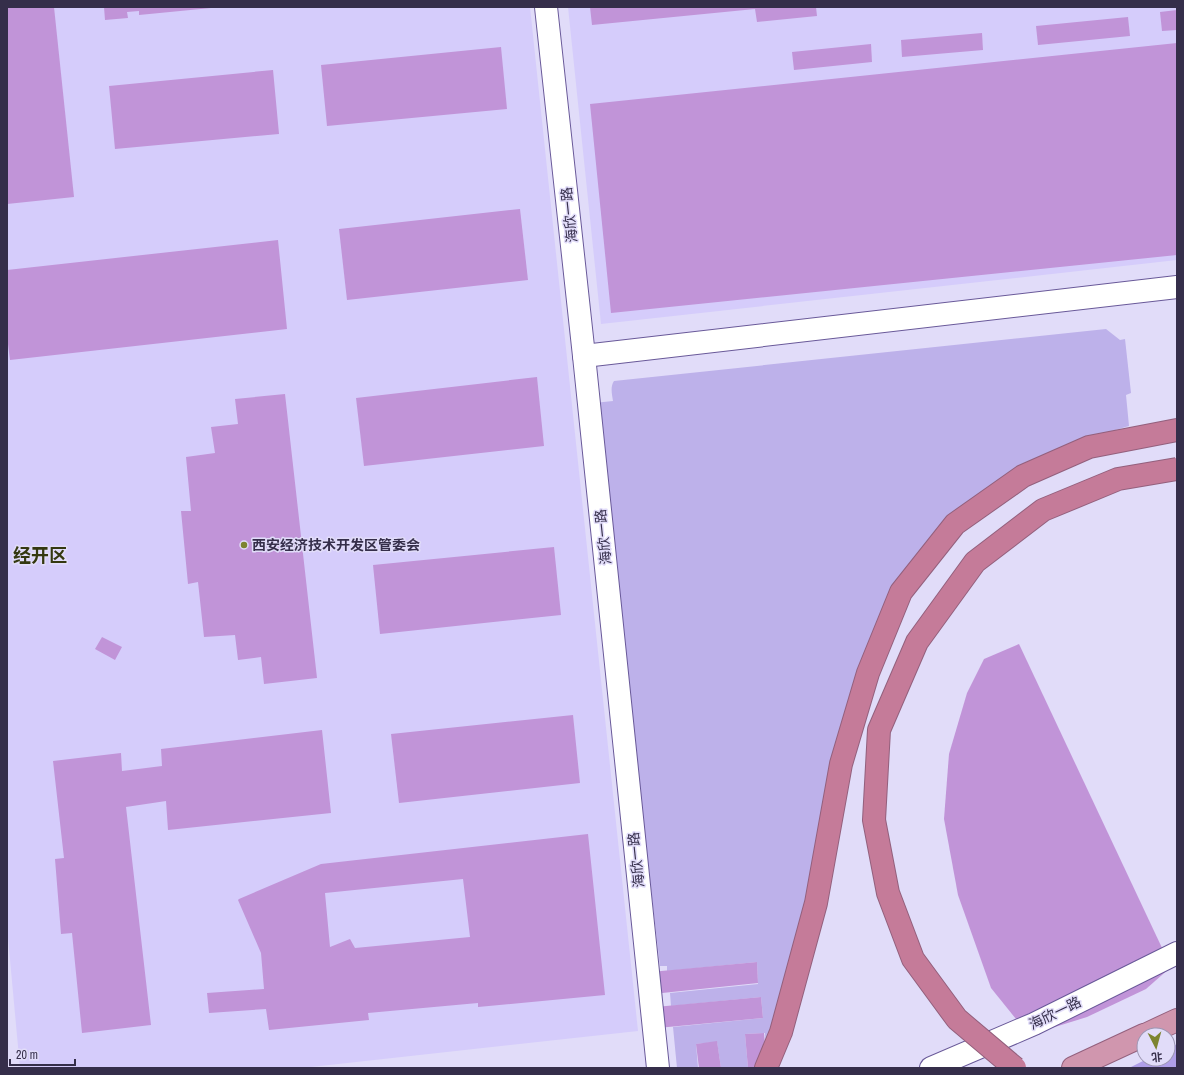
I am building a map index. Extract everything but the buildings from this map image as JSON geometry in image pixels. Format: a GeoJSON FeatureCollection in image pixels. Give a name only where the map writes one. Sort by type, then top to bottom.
{"type":"FeatureCollection","features":[{"type":"Feature","properties":{"kind":"highway"},"geometry":{"type":"LineString","coordinates":[[766,1068],[781,1032],[816,903],[840,764],[868,673],[901,592],[955,524],[1023,476],[1090,447],[1177,430]]}},
{"type":"Feature","properties":{"kind":"highway"},"geometry":{"type":"LineString","coordinates":[[1015,1068],[957,1019],[913,959],[888,893],[874,820],[879,730],[917,642],[975,562],[1043,510],[1118,479],[1177,469]]}},
{"type":"Feature","properties":{"kind":"highway"},"geometry":{"type":"LineString","coordinates":[[1162,1027],[1177,1020]]}},
{"type":"Feature","properties":{"kind":"highway"},"geometry":{"type":"LineString","coordinates":[[1073,1068],[1136,1039]]}},
{"type":"Feature","properties":{"kind":"street","name":"海欣一路"},"geometry":{"type":"LineString","coordinates":[[546,7],[658,1068]]}},
{"type":"Feature","properties":{"kind":"street"},"geometry":{"type":"LineString","coordinates":[[584,356],[1177,287]]}},
{"type":"Feature","properties":{"kind":"street","name":"海欣一路"},"geometry":{"type":"LineString","coordinates":[[931,1068],[1034,1024],[1177,952]]}},
{"type":"Feature","properties":{"kind":"shaded area"},"geometry":{"type":"Polygon","coordinates":[[[7,7],[530,7],[638,1031],[302,1068],[20,1068],[7,927],[7,7]]]}},
{"type":"Feature","properties":{"kind":"shaded area"},"geometry":{"type":"Polygon","coordinates":[[[568,7],[1177,7],[1177,260],[601,324],[568,7]]]}},
{"type":"Feature","properties":{"kind":"shaded area"},"geometry":{"type":"Polygon","coordinates":[[[1106,329],[1120,340],[1125,339],[1131,393],[1126,395],[1129,426],[1092,437],[1024,470],[917,572],[834,789],[767,1062],[765,1033],[745,1034],[748,1068],[721,1068],[717,1042],[696,1044],[698,1068],[677,1068],[673,1027],[763,1018],[761,997],[671,1006],[670,993],[758,984],[757,962],[667,971],[667,966],[660,966],[594,403],[613,401],[612,388],[614,381],[1106,329]]]}},
{"type":"Feature","properties":{"kind":"shaded area"},"geometry":{"type":"Polygon","coordinates":[[[1176,1045],[1177,1068],[1129,1068],[1136,1064],[1136,1067],[1176,1067],[1176,1045]]]}},
{"type":"Feature","properties":{"kind":"place","name":"西安经济技术开发区管委会"},"geometry":{"type":"Point","coordinates":[244,545]}},
{"type":"Feature","properties":{"kind":"district","name":"经开区"},"geometry":{"type":"Point","coordinates":[40,556]}}]}
